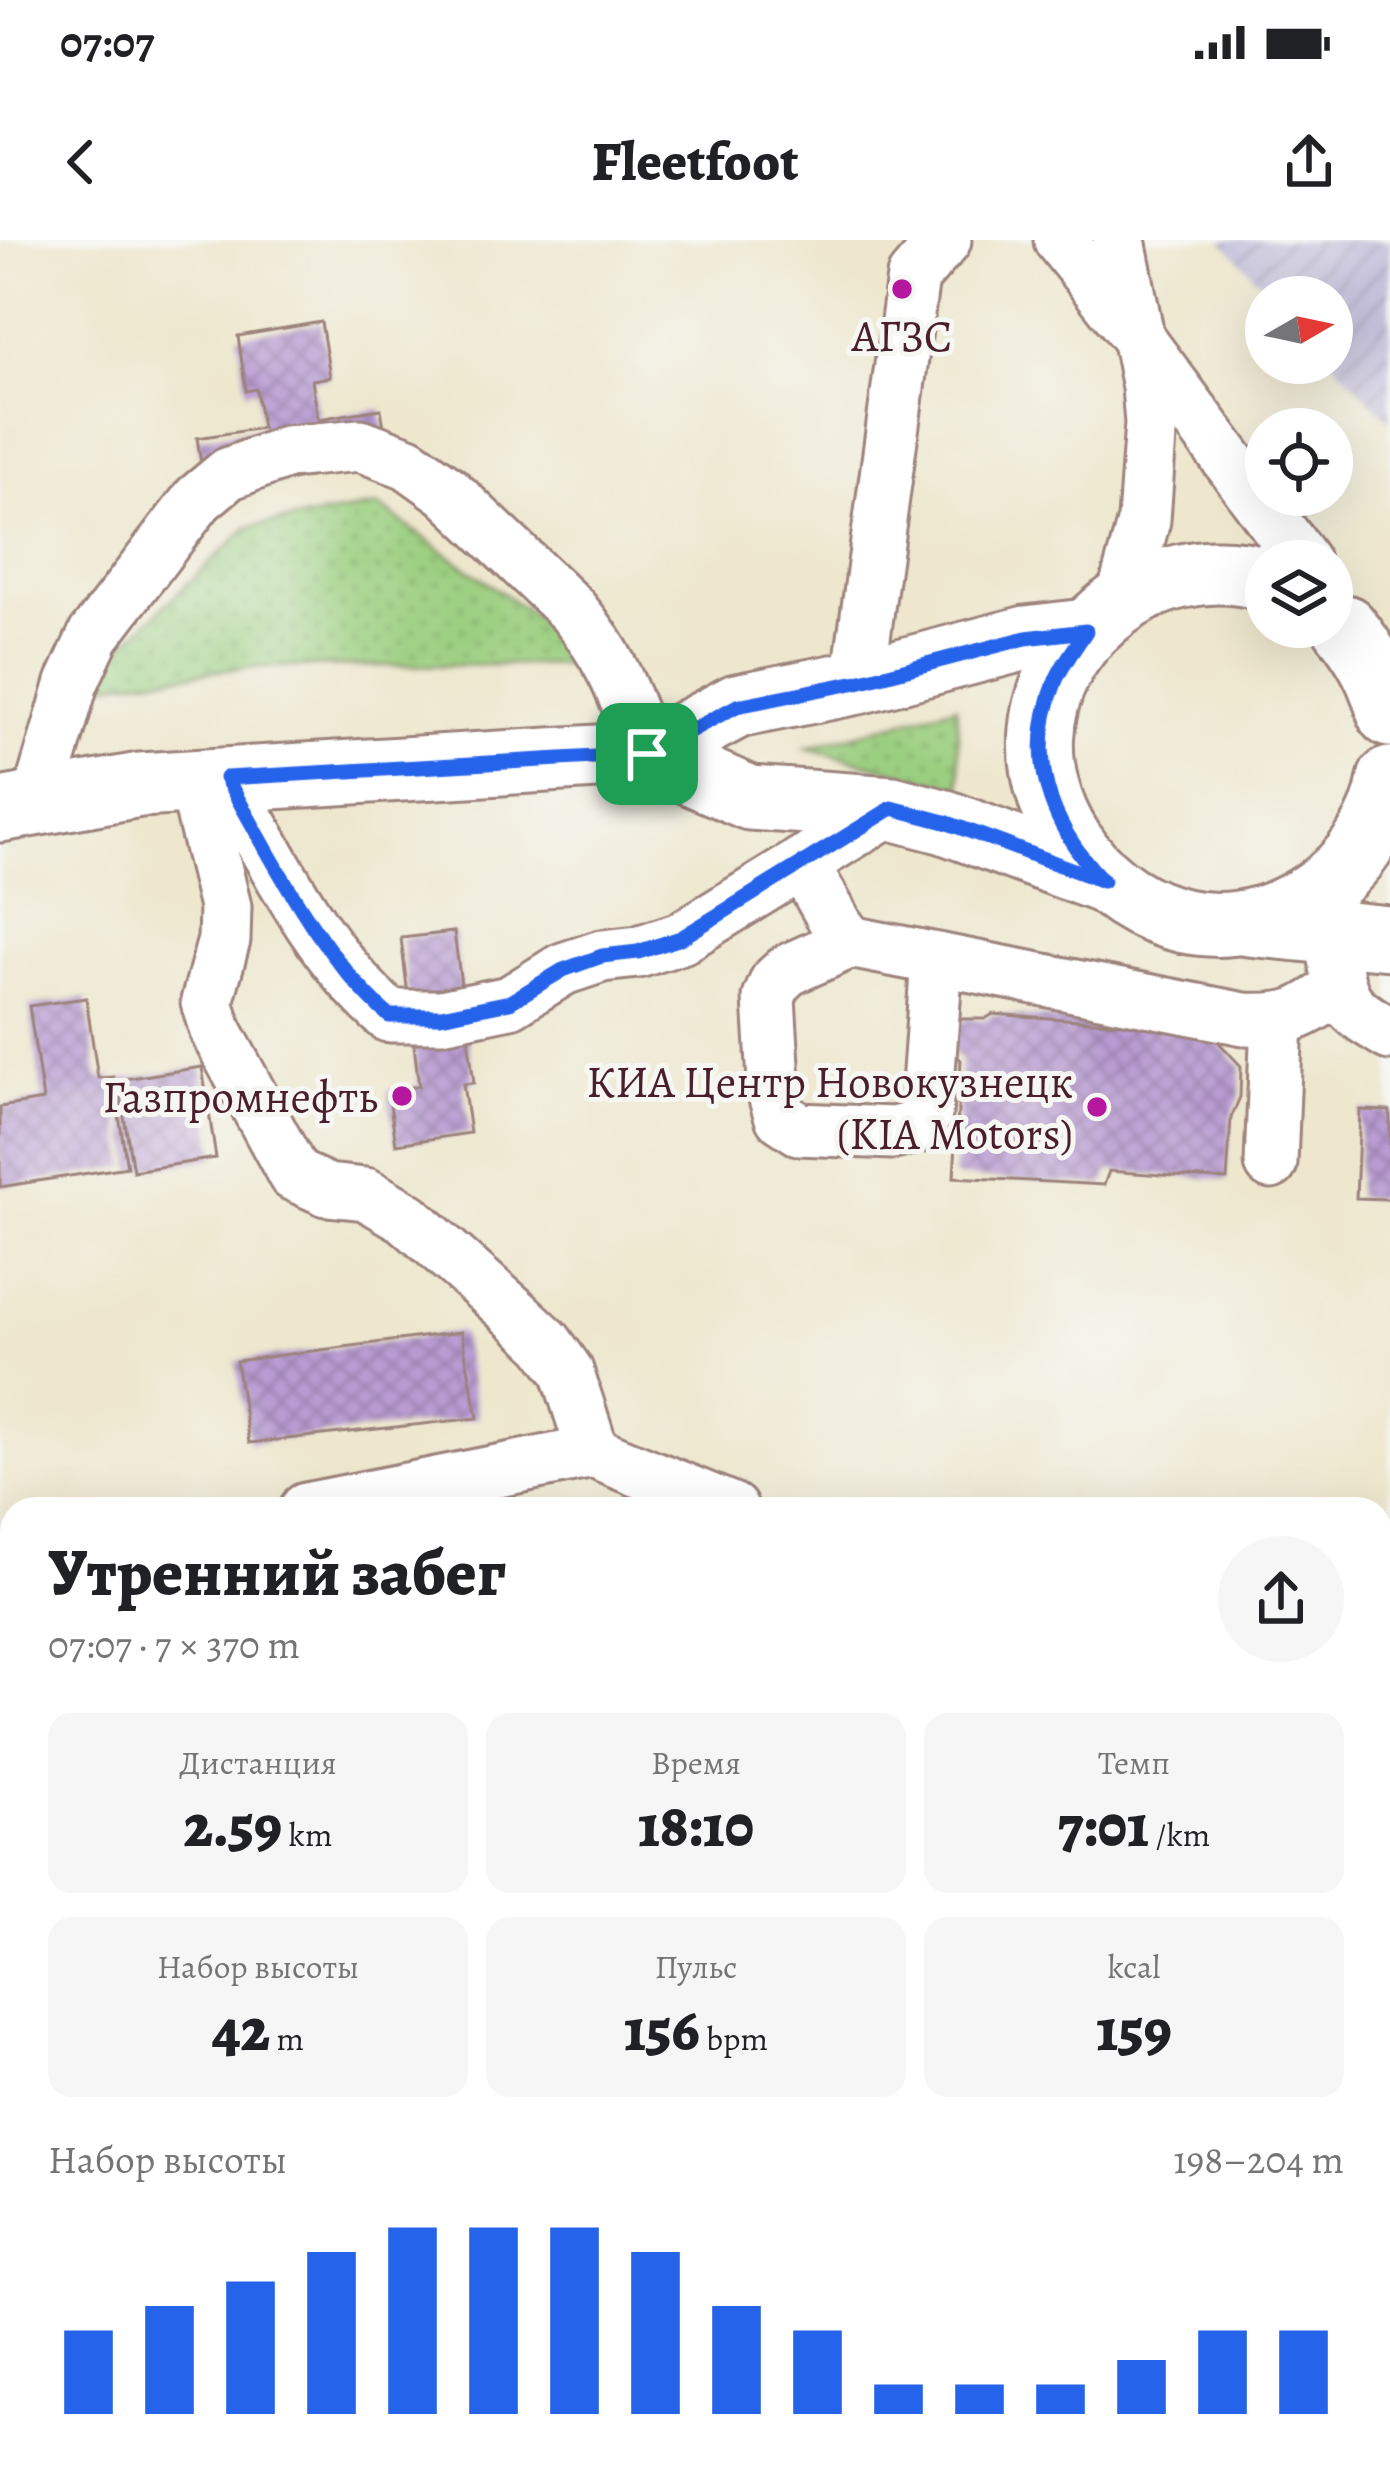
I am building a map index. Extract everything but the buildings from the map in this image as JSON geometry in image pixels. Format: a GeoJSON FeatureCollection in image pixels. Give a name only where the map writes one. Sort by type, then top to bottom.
{"type":"FeatureCollection","features":[{"type":"Feature","properties":{"kind":"main road"},"geometry":{"type":"LineString","coordinates":[[19,807],[140,784],[647,754],[737,706],[858,682],[1104,616],[1158,582],[1197,572],[1245,575]]}},
{"type":"Feature","properties":{"kind":"main road"},"geometry":{"type":"LineString","coordinates":[[1104,616],[1058,675],[1042,737],[1050,801],[1081,858],[1130,900],[1161,914],[1234,923],[1353,953]]}},
{"type":"Feature","properties":{"kind":"main road"},"geometry":{"type":"LineString","coordinates":[[1353,633],[1383,687],[1390,715]]}},
{"type":"Feature","properties":{"kind":"main road"},"geometry":{"type":"LineString","coordinates":[[647,754],[750,798],[892,808],[945,822],[1103,881]]}},
{"type":"Feature","properties":{"kind":"main road"},"geometry":{"type":"LineString","coordinates":[[1234,923],[1270,916],[1331,882],[1375,826],[1390,779]]}},
{"type":"Feature","properties":{"kind":"street"},"geometry":{"type":"LineString","coordinates":[[858,682],[913,277],[945,240]]}},
{"type":"Feature","properties":{"kind":"street"},"geometry":{"type":"LineString","coordinates":[[1060,240],[1287,540]]}},
{"type":"Feature","properties":{"kind":"street"},"geometry":{"type":"LineString","coordinates":[[1104,616],[1144,520],[1150,458],[1148,387],[1119,240]]}},
{"type":"Feature","properties":{"kind":"street"},"geometry":{"type":"LineString","coordinates":[[19,807],[94,635],[198,499],[228,473],[287,452],[360,446],[408,463],[447,491],[590,632],[616,672],[647,754]]}},
{"type":"Feature","properties":{"kind":"street"},"geometry":{"type":"LineString","coordinates":[[210,779],[323,945],[389,1016],[441,1016],[510,1002],[563,970],[681,938],[892,808]]}},
{"type":"Feature","properties":{"kind":"street"},"geometry":{"type":"LineString","coordinates":[[210,779],[225,907],[224,940],[207,1002],[216,1031],[294,1174],[327,1190],[366,1194],[406,1218],[517,1315],[547,1343],[567,1371],[593,1452]]}},
{"type":"Feature","properties":{"kind":"street"},"geometry":{"type":"LineString","coordinates":[[802,863],[850,942]]}},
{"type":"Feature","properties":{"kind":"street"},"geometry":{"type":"LineString","coordinates":[[937,959],[926,1114],[914,1128],[893,1133],[799,1129],[781,1117],[775,1099],[770,998],[776,981],[788,970],[850,942],[937,959],[1244,1019],[1277,1021],[1304,1012],[1353,953]]}},
{"type":"Feature","properties":{"kind":"street"},"geometry":{"type":"LineString","coordinates":[[1353,953],[1352,1010],[1390,1034]]}},
{"type":"Feature","properties":{"kind":"street"},"geometry":{"type":"LineString","coordinates":[[1271,1163],[1277,1021]]}},
{"type":"Feature","properties":{"kind":"street"},"geometry":{"type":"LineString","coordinates":[[366,1497],[593,1452],[703,1497]]}},
{"type":"Feature","properties":{"kind":"shaded area"},"geometry":{"type":"Polygon","coordinates":[[[1221,240],[1390,240],[1390,421],[1353,382],[1353,276],[1254,276],[1221,240]]]}},
{"type":"Feature","properties":{"kind":"green space"},"geometry":{"type":"Polygon","coordinates":[[[379,506],[583,650],[591,664],[251,667],[103,684],[104,663],[248,527],[379,506]]]}},
{"type":"Feature","properties":{"kind":"green space"},"geometry":{"type":"Polygon","coordinates":[[[956,706],[961,788],[807,748],[956,706]]]}},
{"type":"Feature","properties":{"kind":"place","name":"АГЗС"},"geometry":{"type":"Point","coordinates":[902,289]}},
{"type":"Feature","properties":{"kind":"place","name":"Газпромнефть"},"geometry":{"type":"Point","coordinates":[402,1096]}},
{"type":"Feature","properties":{"kind":"place","name":"КИА Центр Новокузнецк (KIA Motors)"},"geometry":{"type":"Point","coordinates":[1097,1107]}},
{"type":"Feature","properties":{"kind":"route"},"geometry":{"type":"LineString","coordinates":[[1086,631],[1058,675],[1047,706],[1043,770],[1063,831],[1103,881],[945,822],[892,808],[681,938],[563,970],[510,1002],[441,1016],[389,1016],[323,945],[226,778],[647,754],[737,706],[858,682],[1026,638],[1086,631]]}}]}
